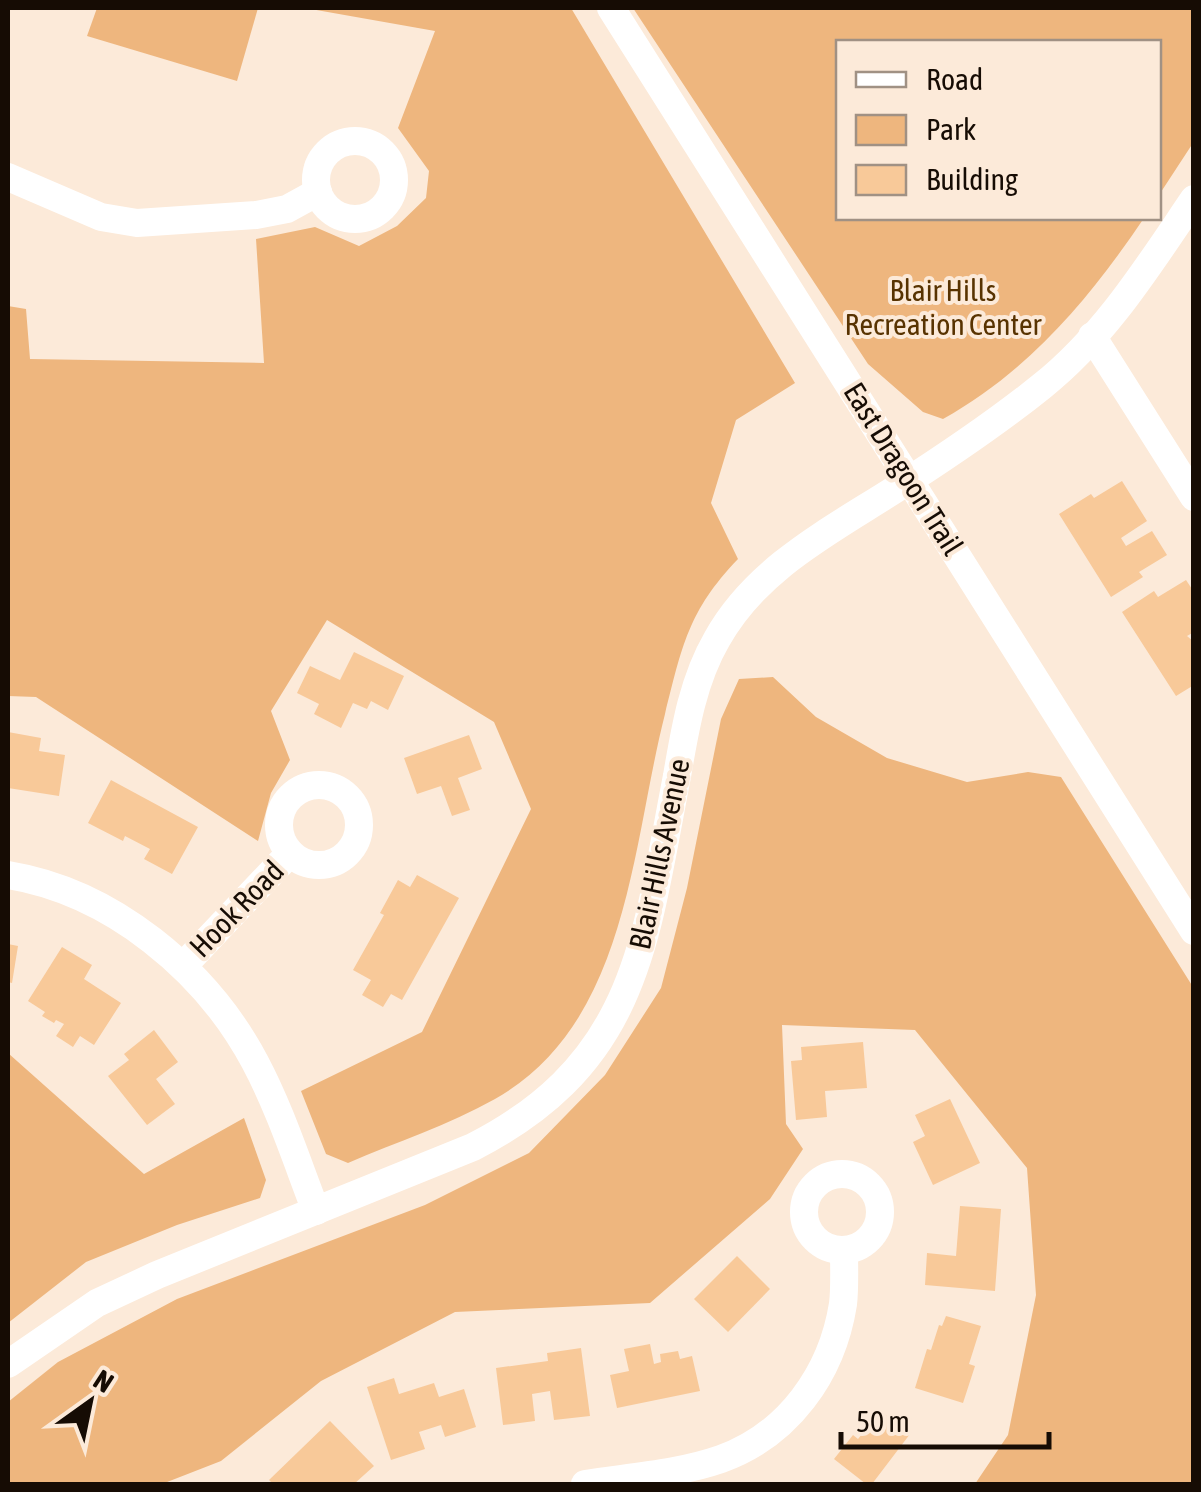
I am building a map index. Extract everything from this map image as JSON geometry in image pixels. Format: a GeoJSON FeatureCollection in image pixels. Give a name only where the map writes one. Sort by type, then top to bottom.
{"type":"FeatureCollection","features":[{"type":"Feature","properties":{"kind":"street","name":"East Dragoon Trail"},"geometry":{"type":"LineString","coordinates":[[612,8],[1194,931]]}},
{"type":"Feature","properties":{"kind":"street"},"geometry":{"type":"LineString","coordinates":[[8,177],[101,217],[137,223],[256,215],[287,209],[318,192]]}},
{"type":"Feature","properties":{"kind":"street","name":"Blair Hills Avenue"},"geometry":{"type":"LineString","coordinates":[[8,1364],[97,1303],[157,1274],[473,1147],[538,1108],[584,1061],[618,1012],[642,952],[692,702],[706,658],[718,636],[752,590],[772,571],[910,480],[1044,384],[1123,301],[1194,199]]}},
{"type":"Feature","properties":{"kind":"street"},"geometry":{"type":"LineString","coordinates":[[1092,336],[1194,497]]}},
{"type":"Feature","properties":{"kind":"street","name":"Hook Road"},"geometry":{"type":"LineString","coordinates":[[183,966],[290,853]]}},
{"type":"Feature","properties":{"kind":"street"},"geometry":{"type":"LineString","coordinates":[[8,875],[29,878],[77,896],[118,917],[183,966],[213,998],[256,1063],[316,1211]]}},
{"type":"Feature","properties":{"kind":"street"},"geometry":{"type":"LineString","coordinates":[[585,1484],[721,1459],[770,1433],[798,1408],[818,1379],[843,1304],[844,1250]]}},
{"type":"Feature","properties":{"kind":"green space"},"geometry":{"type":"Polygon","coordinates":[[[97,8],[258,8],[237,81],[87,36],[97,8]]]}},
{"type":"Feature","properties":{"kind":"green space"},"geometry":{"type":"Polygon","coordinates":[[[305,8],[571,8],[795,383],[736,420],[711,503],[738,559],[697,613],[682,649],[618,928],[599,979],[573,1025],[539,1066],[495,1099],[348,1163],[326,1154],[301,1091],[422,1032],[531,809],[494,722],[327,620],[271,711],[290,760],[271,793],[258,841],[36,697],[8,696],[8,306],[26,309],[30,359],[264,363],[256,239],[315,227],[359,246],[397,226],[426,198],[429,171],[398,128],[435,31],[305,8]]]}},
{"type":"Feature","properties":{"kind":"green space","name":"Blair Hills Recreation Center"},"geometry":{"type":"Polygon","coordinates":[[[633,8],[1193,8],[1193,143],[1161,192],[1161,40],[836,40],[836,220],[1143,220],[1056,330],[1003,379],[943,419],[923,412],[868,364],[633,8]]]}},
{"type":"Feature","properties":{"kind":"green space"},"geometry":{"type":"Polygon","coordinates":[[[773,677],[816,717],[887,758],[967,782],[1028,772],[1061,777],[1193,987],[1193,1484],[975,1484],[1008,1435],[1036,1295],[1027,1168],[915,1030],[782,1025],[786,1124],[803,1149],[770,1199],[650,1303],[455,1312],[321,1381],[221,1461],[162,1484],[8,1484],[8,1402],[58,1362],[177,1299],[425,1205],[529,1153],[605,1075],[661,988],[687,888],[721,719],[739,679],[773,677]]]}},
{"type":"Feature","properties":{"kind":"green space"},"geometry":{"type":"Polygon","coordinates":[[[8,1053],[144,1174],[244,1118],[266,1180],[260,1198],[177,1225],[86,1262],[8,1323],[8,1053]]]}},
{"type":"Feature","properties":{"kind":"building"},"geometry":{"type":"Polygon","coordinates":[[[1122,481],[1147,521],[1121,538],[1126,546],[1152,531],[1167,555],[1139,572],[1143,577],[1111,597],[1059,514],[1122,481]]]}},
{"type":"Feature","properties":{"kind":"building"},"geometry":{"type":"Polygon","coordinates":[[[1186,580],[1194,592],[1194,632],[1187,636],[1194,642],[1194,685],[1176,696],[1122,612],[1154,591],[1158,597],[1186,580]]]}},
{"type":"Feature","properties":{"kind":"building"},"geometry":{"type":"Polygon","coordinates":[[[354,652],[404,676],[388,710],[371,701],[367,709],[353,703],[341,728],[314,714],[319,704],[297,693],[310,666],[340,680],[354,652]]]}},
{"type":"Feature","properties":{"kind":"building"},"geometry":{"type":"Polygon","coordinates":[[[8,732],[41,738],[39,751],[65,755],[59,796],[8,788],[8,732]]]}},
{"type":"Feature","properties":{"kind":"building"},"geometry":{"type":"Polygon","coordinates":[[[469,735],[482,769],[458,778],[470,810],[452,816],[441,786],[417,794],[404,758],[469,735]]]}},
{"type":"Feature","properties":{"kind":"building"},"geometry":{"type":"Polygon","coordinates":[[[111,780],[198,827],[172,874],[144,859],[150,849],[125,836],[123,841],[88,823],[111,780]]]}},
{"type":"Feature","properties":{"kind":"building"},"geometry":{"type":"Polygon","coordinates":[[[417,875],[459,898],[402,1000],[391,994],[383,1007],[362,995],[371,980],[353,970],[384,915],[380,913],[398,880],[410,887],[417,875]]]}},
{"type":"Feature","properties":{"kind":"building"},"geometry":{"type":"Polygon","coordinates":[[[8,944],[18,946],[12,983],[8,982],[8,944]]]}},
{"type":"Feature","properties":{"kind":"building"},"geometry":{"type":"Polygon","coordinates":[[[62,947],[92,965],[84,979],[121,1003],[94,1045],[80,1036],[73,1047],[56,1036],[64,1024],[42,1016],[45,1012],[28,1001],[62,947]]]}},
{"type":"Feature","properties":{"kind":"building"},"geometry":{"type":"Polygon","coordinates":[[[154,1030],[178,1062],[156,1079],[175,1104],[147,1125],[108,1076],[129,1060],[124,1054],[154,1030]]]}},
{"type":"Feature","properties":{"kind":"building"},"geometry":{"type":"Polygon","coordinates":[[[863,1042],[867,1088],[825,1091],[827,1117],[796,1120],[791,1061],[802,1060],[801,1047],[863,1042]]]}},
{"type":"Feature","properties":{"kind":"building"},"geometry":{"type":"Polygon","coordinates":[[[950,1099],[980,1163],[933,1185],[913,1142],[925,1136],[915,1115],[950,1099]]]}},
{"type":"Feature","properties":{"kind":"building"},"geometry":{"type":"Polygon","coordinates":[[[960,1206],[1001,1209],[995,1291],[925,1285],[927,1253],[956,1256],[960,1206]]]}},
{"type":"Feature","properties":{"kind":"building"},"geometry":{"type":"Polygon","coordinates":[[[737,1256],[770,1289],[728,1332],[694,1299],[737,1256]]]}},
{"type":"Feature","properties":{"kind":"building"},"geometry":{"type":"Polygon","coordinates":[[[946,1316],[981,1326],[969,1364],[975,1366],[963,1403],[915,1388],[927,1349],[931,1350],[946,1316]]]}},
{"type":"Feature","properties":{"kind":"building"},"geometry":{"type":"Polygon","coordinates":[[[650,1344],[654,1364],[661,1362],[660,1354],[678,1351],[680,1359],[692,1356],[700,1391],[617,1408],[610,1375],[629,1371],[624,1349],[650,1344]]]}},
{"type":"Feature","properties":{"kind":"building"},"geometry":{"type":"Polygon","coordinates":[[[581,1348],[590,1416],[554,1420],[550,1391],[532,1394],[535,1421],[503,1425],[496,1368],[548,1361],[547,1353],[581,1348]]]}},
{"type":"Feature","properties":{"kind":"building"},"geometry":{"type":"Polygon","coordinates":[[[394,1378],[399,1394],[434,1383],[439,1397],[464,1389],[476,1427],[445,1437],[441,1425],[419,1432],[425,1449],[391,1460],[367,1387],[394,1378]]]}},
{"type":"Feature","properties":{"kind":"building"},"geometry":{"type":"Polygon","coordinates":[[[881,1411],[910,1434],[872,1484],[866,1484],[834,1459],[853,1435],[858,1439],[881,1411]]]}},
{"type":"Feature","properties":{"kind":"building"},"geometry":{"type":"Polygon","coordinates":[[[330,1421],[374,1466],[354,1484],[273,1484],[269,1480],[330,1421]]]}}]}
